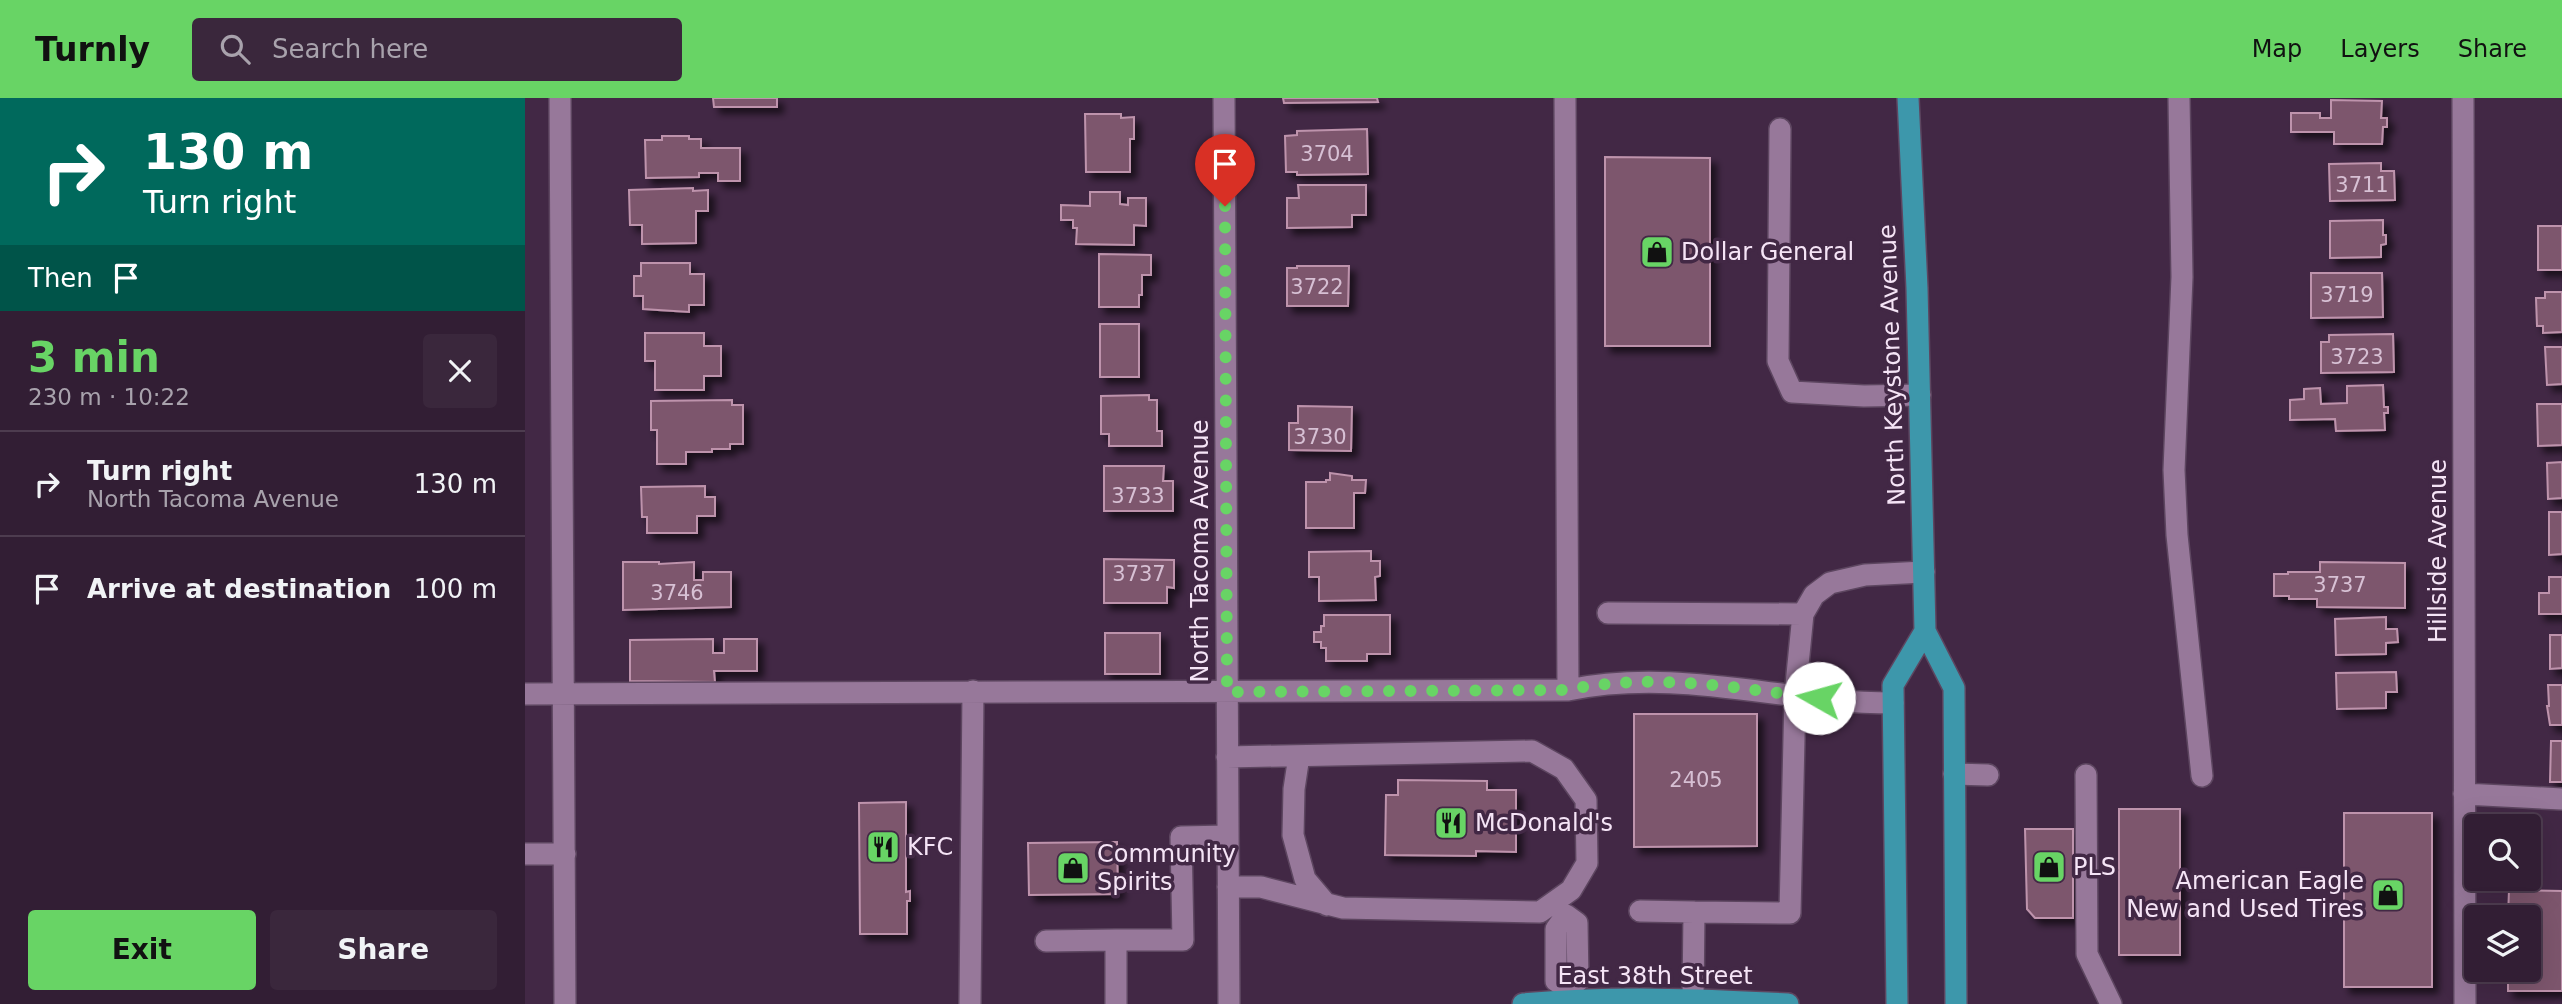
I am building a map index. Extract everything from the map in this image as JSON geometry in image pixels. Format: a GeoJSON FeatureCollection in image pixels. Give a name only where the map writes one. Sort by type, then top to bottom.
{"type":"FeatureCollection","features":[{"type":"Feature","properties":{"kind":"main road","name":"North Keystone Avenue"},"geometry":{"type":"LineString","coordinates":[[1908,98],[1920,395],[1925,631],[1954,688],[1956,1004]]}},
{"type":"Feature","properties":{"kind":"main road"},"geometry":{"type":"LineString","coordinates":[[1897,1004],[1893,685],[1925,631]]}},
{"type":"Feature","properties":{"kind":"main road","name":"East 38th Street"},"geometry":{"type":"LineString","coordinates":[[1523,1004],[1568,994],[1788,1004]]}},
{"type":"Feature","properties":{"kind":"street"},"geometry":{"type":"LineString","coordinates":[[560,98],[565,1004]]}},
{"type":"Feature","properties":{"kind":"street","name":"North Tacoma Avenue"},"geometry":{"type":"LineString","coordinates":[[1224,98],[1229,1004]]}},
{"type":"Feature","properties":{"kind":"street"},"geometry":{"type":"LineString","coordinates":[[1565,98],[1568,690]]}},
{"type":"Feature","properties":{"kind":"street"},"geometry":{"type":"LineString","coordinates":[[2179,98],[2182,277],[2175,496],[2202,776]]}},
{"type":"Feature","properties":{"kind":"street","name":"Hillside Avenue"},"geometry":{"type":"LineString","coordinates":[[2463,98],[2465,1004]]}},
{"type":"Feature","properties":{"kind":"street"},"geometry":{"type":"LineString","coordinates":[[1780,129],[1777,361],[1792,392],[1864,396],[1920,395]]}},
{"type":"Feature","properties":{"kind":"street"},"geometry":{"type":"LineString","coordinates":[[1640,911],[1790,913],[1795,695],[1803,614],[1814,595],[1830,583],[1865,575],[1924,572]]}},
{"type":"Feature","properties":{"kind":"street"},"geometry":{"type":"LineString","coordinates":[[1608,613],[1803,614]]}},
{"type":"Feature","properties":{"kind":"street"},"geometry":{"type":"LineString","coordinates":[[525,694],[1568,690],[1616,682],[1656,681],[1741,687],[1866,704],[1893,704]]}},
{"type":"Feature","properties":{"kind":"street"},"geometry":{"type":"LineString","coordinates":[[970,1004],[973,691]]}},
{"type":"Feature","properties":{"kind":"street"},"geometry":{"type":"LineString","coordinates":[[1227,757],[1532,751],[1564,769],[1586,800],[1587,863],[1565,906]]}},
{"type":"Feature","properties":{"kind":"street"},"geometry":{"type":"LineString","coordinates":[[1299,756],[1294,789],[1293,835],[1305,878],[1327,905]]}},
{"type":"Feature","properties":{"kind":"street"},"geometry":{"type":"LineString","coordinates":[[1954,774],[1988,775]]}},
{"type":"Feature","properties":{"kind":"street"},"geometry":{"type":"LineString","coordinates":[[2086,775],[2087,954],[2111,1004]]}},
{"type":"Feature","properties":{"kind":"street"},"geometry":{"type":"LineString","coordinates":[[2464,794],[2562,799]]}},
{"type":"Feature","properties":{"kind":"street"},"geometry":{"type":"LineString","coordinates":[[1046,941],[1183,940],[1181,837],[1228,836]]}},
{"type":"Feature","properties":{"kind":"street"},"geometry":{"type":"LineString","coordinates":[[525,854],[565,854]]}},
{"type":"Feature","properties":{"kind":"street"},"geometry":{"type":"LineString","coordinates":[[1228,887],[1261,887],[1343,908],[1540,912],[1565,906]]}},
{"type":"Feature","properties":{"kind":"street"},"geometry":{"type":"LineString","coordinates":[[1565,906],[1577,923],[1578,981],[1568,994]]}},
{"type":"Feature","properties":{"kind":"street"},"geometry":{"type":"LineString","coordinates":[[1693,998],[1694,912]]}},
{"type":"Feature","properties":{"kind":"street"},"geometry":{"type":"LineString","coordinates":[[1116,940],[1116,1004]]}},
{"type":"Feature","properties":{"kind":"building"},"geometry":{"type":"Polygon","coordinates":[[[713,98],[777,98],[777,107],[714,107],[713,98]]]}},
{"type":"Feature","properties":{"kind":"building"},"geometry":{"type":"Polygon","coordinates":[[[1283,98],[1377,98],[1378,102],[1284,103],[1283,98]]]}},
{"type":"Feature","properties":{"kind":"building"},"geometry":{"type":"Polygon","coordinates":[[[2331,100],[2382,101],[2381,118],[2387,118],[2387,127],[2383,127],[2382,144],[2334,144],[2334,132],[2291,132],[2291,113],[2320,113],[2320,118],[2331,118],[2331,100]]]}},
{"type":"Feature","properties":{"kind":"building"},"geometry":{"type":"Polygon","coordinates":[[[1085,114],[1121,114],[1121,118],[1134,117],[1134,139],[1130,139],[1130,172],[1086,172],[1085,114]]]}},
{"type":"Feature","properties":{"kind":"building"},"geometry":{"type":"Polygon","coordinates":[[[1367,129],[1368,174],[1297,175],[1297,172],[1286,172],[1285,136],[1297,135],[1297,131],[1367,129]]]}},
{"type":"Feature","properties":{"kind":"building"},"geometry":{"type":"Polygon","coordinates":[[[662,136],[701,139],[701,148],[740,148],[740,181],[718,181],[718,173],[699,173],[699,177],[646,178],[645,140],[662,140],[662,136]]]}},
{"type":"Feature","properties":{"kind":"building","name":"Dollar General"},"geometry":{"type":"Polygon","coordinates":[[[1605,157],[1710,158],[1710,346],[1605,346],[1605,157]]]}},
{"type":"Feature","properties":{"kind":"building"},"geometry":{"type":"Polygon","coordinates":[[[2381,163],[2381,171],[2394,171],[2395,200],[2330,201],[2329,164],[2381,163]]]}},
{"type":"Feature","properties":{"kind":"building"},"geometry":{"type":"Polygon","coordinates":[[[1298,185],[1366,185],[1366,215],[1352,215],[1352,227],[1287,228],[1287,198],[1299,198],[1298,185]]]}},
{"type":"Feature","properties":{"kind":"building"},"geometry":{"type":"Polygon","coordinates":[[[693,188],[693,191],[708,190],[708,211],[696,211],[696,243],[642,244],[642,225],[630,225],[629,190],[693,188]]]}},
{"type":"Feature","properties":{"kind":"building"},"geometry":{"type":"Polygon","coordinates":[[[1090,192],[1120,192],[1120,204],[1128,205],[1128,198],[1146,198],[1146,226],[1134,225],[1134,245],[1076,244],[1077,228],[1073,228],[1073,220],[1061,220],[1061,205],[1090,206],[1090,192]]]}},
{"type":"Feature","properties":{"kind":"building"},"geometry":{"type":"Polygon","coordinates":[[[2383,220],[2386,244],[2381,245],[2381,257],[2330,258],[2330,221],[2383,220]]]}},
{"type":"Feature","properties":{"kind":"building"},"geometry":{"type":"Polygon","coordinates":[[[2538,226],[2562,226],[2562,270],[2538,270],[2538,226]]]}},
{"type":"Feature","properties":{"kind":"building"},"geometry":{"type":"Polygon","coordinates":[[[1099,254],[1151,255],[1151,275],[1142,275],[1139,307],[1099,307],[1099,254]]]}},
{"type":"Feature","properties":{"kind":"building"},"geometry":{"type":"Polygon","coordinates":[[[641,263],[690,263],[690,274],[704,274],[704,305],[689,305],[689,312],[643,309],[643,296],[634,296],[634,276],[641,276],[641,263]]]}},
{"type":"Feature","properties":{"kind":"building"},"geometry":{"type":"Polygon","coordinates":[[[1349,266],[1348,306],[1287,306],[1287,268],[1349,266]]]}},
{"type":"Feature","properties":{"kind":"building"},"geometry":{"type":"Polygon","coordinates":[[[2311,273],[2382,273],[2383,317],[2311,318],[2311,273]]]}},
{"type":"Feature","properties":{"kind":"building"},"geometry":{"type":"Polygon","coordinates":[[[2545,292],[2562,292],[2562,332],[2543,333],[2543,326],[2537,326],[2536,298],[2545,298],[2545,292]]]}},
{"type":"Feature","properties":{"kind":"building"},"geometry":{"type":"Polygon","coordinates":[[[1100,324],[1139,324],[1139,377],[1100,377],[1100,324]]]}},
{"type":"Feature","properties":{"kind":"building"},"geometry":{"type":"Polygon","coordinates":[[[645,333],[704,333],[704,346],[721,346],[721,376],[704,376],[704,390],[655,390],[655,361],[645,361],[645,333]]]}},
{"type":"Feature","properties":{"kind":"building"},"geometry":{"type":"Polygon","coordinates":[[[2393,334],[2394,372],[2321,373],[2321,342],[2329,342],[2329,335],[2393,334]]]}},
{"type":"Feature","properties":{"kind":"building"},"geometry":{"type":"Polygon","coordinates":[[[2545,347],[2562,347],[2562,384],[2547,385],[2545,347]]]}},
{"type":"Feature","properties":{"kind":"building"},"geometry":{"type":"Polygon","coordinates":[[[2383,385],[2384,407],[2388,407],[2388,413],[2384,413],[2385,430],[2336,431],[2335,419],[2290,420],[2290,400],[2304,399],[2304,389],[2320,388],[2321,404],[2347,403],[2347,386],[2383,385]]]}},
{"type":"Feature","properties":{"kind":"building"},"geometry":{"type":"Polygon","coordinates":[[[1149,395],[1149,400],[1157,400],[1157,431],[1162,431],[1162,446],[1109,446],[1109,434],[1101,434],[1101,396],[1149,395]]]}},
{"type":"Feature","properties":{"kind":"building"},"geometry":{"type":"Polygon","coordinates":[[[732,400],[732,405],[743,405],[743,444],[730,444],[730,449],[712,449],[712,452],[686,452],[686,464],[657,464],[657,430],[651,430],[651,401],[732,400]]]}},
{"type":"Feature","properties":{"kind":"building"},"geometry":{"type":"Polygon","coordinates":[[[2537,404],[2562,404],[2562,445],[2538,446],[2537,404]]]}},
{"type":"Feature","properties":{"kind":"building"},"geometry":{"type":"Polygon","coordinates":[[[1298,406],[1352,407],[1351,451],[1289,450],[1289,423],[1298,423],[1298,406]]]}},
{"type":"Feature","properties":{"kind":"building"},"geometry":{"type":"Polygon","coordinates":[[[2562,462],[2562,498],[2548,499],[2547,463],[2562,462]]]}},
{"type":"Feature","properties":{"kind":"building"},"geometry":{"type":"Polygon","coordinates":[[[1104,466],[1164,466],[1163,481],[1173,481],[1173,511],[1104,511],[1104,466]]]}},
{"type":"Feature","properties":{"kind":"building"},"geometry":{"type":"Polygon","coordinates":[[[1330,473],[1352,476],[1352,480],[1366,480],[1365,493],[1354,493],[1354,528],[1306,528],[1306,482],[1326,482],[1330,480],[1330,473]]]}},
{"type":"Feature","properties":{"kind":"building"},"geometry":{"type":"Polygon","coordinates":[[[705,486],[705,497],[715,497],[715,516],[697,516],[697,533],[647,533],[647,517],[642,517],[641,487],[705,486]]]}},
{"type":"Feature","properties":{"kind":"building"},"geometry":{"type":"Polygon","coordinates":[[[2549,512],[2562,512],[2562,554],[2549,555],[2549,512]]]}},
{"type":"Feature","properties":{"kind":"building"},"geometry":{"type":"Polygon","coordinates":[[[1371,551],[1371,561],[1380,561],[1380,576],[1375,577],[1376,600],[1319,601],[1319,577],[1309,577],[1309,552],[1371,551]]]}},
{"type":"Feature","properties":{"kind":"building"},"geometry":{"type":"Polygon","coordinates":[[[1104,559],[1174,560],[1174,588],[1167,587],[1167,603],[1104,603],[1104,559]]]}},
{"type":"Feature","properties":{"kind":"building"},"geometry":{"type":"Polygon","coordinates":[[[623,562],[694,562],[694,580],[703,580],[703,572],[731,572],[731,607],[623,610],[623,562]]]}},
{"type":"Feature","properties":{"kind":"building"},"geometry":{"type":"Polygon","coordinates":[[[2320,562],[2405,563],[2405,608],[2317,607],[2317,599],[2274,596],[2274,574],[2320,572],[2320,562]]]}},
{"type":"Feature","properties":{"kind":"building"},"geometry":{"type":"Polygon","coordinates":[[[2549,577],[2562,577],[2562,614],[2539,614],[2539,593],[2549,593],[2549,577]]]}},
{"type":"Feature","properties":{"kind":"building"},"geometry":{"type":"Polygon","coordinates":[[[1324,615],[1390,615],[1390,654],[1367,654],[1367,661],[1326,661],[1326,648],[1321,648],[1321,642],[1314,642],[1314,632],[1321,632],[1321,626],[1324,626],[1324,615]]]}},
{"type":"Feature","properties":{"kind":"building"},"geometry":{"type":"Polygon","coordinates":[[[2386,617],[2386,629],[2397,629],[2398,642],[2386,643],[2386,654],[2336,655],[2335,619],[2386,617]]]}},
{"type":"Feature","properties":{"kind":"building"},"geometry":{"type":"Polygon","coordinates":[[[1105,633],[1160,633],[1160,674],[1105,674],[1105,633]]]}},
{"type":"Feature","properties":{"kind":"building"},"geometry":{"type":"Polygon","coordinates":[[[2550,635],[2562,635],[2562,668],[2550,669],[2550,635]]]}},
{"type":"Feature","properties":{"kind":"building"},"geometry":{"type":"Polygon","coordinates":[[[713,639],[713,653],[724,653],[724,639],[757,639],[757,671],[714,671],[715,682],[630,681],[630,640],[713,639]]]}},
{"type":"Feature","properties":{"kind":"building"},"geometry":{"type":"Polygon","coordinates":[[[2396,672],[2397,692],[2386,692],[2386,708],[2337,709],[2336,673],[2396,672]]]}},
{"type":"Feature","properties":{"kind":"building"},"geometry":{"type":"Polygon","coordinates":[[[2548,685],[2562,685],[2562,725],[2550,725],[2548,685]]]}},
{"type":"Feature","properties":{"kind":"building"},"geometry":{"type":"Polygon","coordinates":[[[1634,714],[1757,714],[1757,846],[1634,847],[1634,714]]]}},
{"type":"Feature","properties":{"kind":"building"},"geometry":{"type":"Polygon","coordinates":[[[2551,741],[2562,741],[2562,782],[2550,782],[2551,741]]]}},
{"type":"Feature","properties":{"kind":"building","name":"McDonald's"},"geometry":{"type":"Polygon","coordinates":[[[1398,780],[1487,781],[1487,790],[1516,790],[1516,852],[1476,851],[1476,856],[1385,855],[1386,795],[1398,795],[1398,780]]]}},
{"type":"Feature","properties":{"kind":"building","name":"KFC"},"geometry":{"type":"Polygon","coordinates":[[[906,802],[906,892],[910,891],[910,901],[907,901],[907,934],[860,934],[859,803],[906,802]]]}},
{"type":"Feature","properties":{"kind":"building"},"geometry":{"type":"Polygon","coordinates":[[[2119,809],[2180,809],[2180,955],[2119,955],[2119,809]]]}},
{"type":"Feature","properties":{"kind":"building","name":"American Eagle New and Used Tires"},"geometry":{"type":"Polygon","coordinates":[[[2344,813],[2432,813],[2432,987],[2344,987],[2344,813]]]}},
{"type":"Feature","properties":{"kind":"building","name":"PLS"},"geometry":{"type":"Polygon","coordinates":[[[2025,829],[2073,829],[2073,918],[2035,918],[2027,909],[2025,829]]]}},
{"type":"Feature","properties":{"kind":"building","name":"Community Spirits"},"geometry":{"type":"Polygon","coordinates":[[[1117,842],[1118,894],[1029,895],[1028,843],[1117,842]]]}},
{"type":"Feature","properties":{"kind":"building"},"geometry":{"type":"Polygon","coordinates":[[[2509,891],[2562,891],[2562,991],[2508,991],[2508,982],[2541,982],[2541,905],[2508,905],[2509,891]]]}},
{"type":"Feature","properties":{"kind":"place","name":"Dollar General"},"geometry":{"type":"Point","coordinates":[1657,252]}},
{"type":"Feature","properties":{"kind":"place","name":"McDonald's"},"geometry":{"type":"Point","coordinates":[1451,823]}},
{"type":"Feature","properties":{"kind":"place","name":"KFC"},"geometry":{"type":"Point","coordinates":[883,847]}},
{"type":"Feature","properties":{"kind":"place","name":"PLS"},"geometry":{"type":"Point","coordinates":[2049,867]}},
{"type":"Feature","properties":{"kind":"place","name":"Community Spirits"},"geometry":{"type":"Point","coordinates":[1073,868]}},
{"type":"Feature","properties":{"kind":"place","name":"American Eagle New and Used Tires"},"geometry":{"type":"Point","coordinates":[2388,895]}},
{"type":"Feature","properties":{"kind":"route"},"geometry":{"type":"LineString","coordinates":[[1225,206],[1227,692],[1568,690],[1616,682],[1656,681],[1741,687],[1819,698]]}}]}
